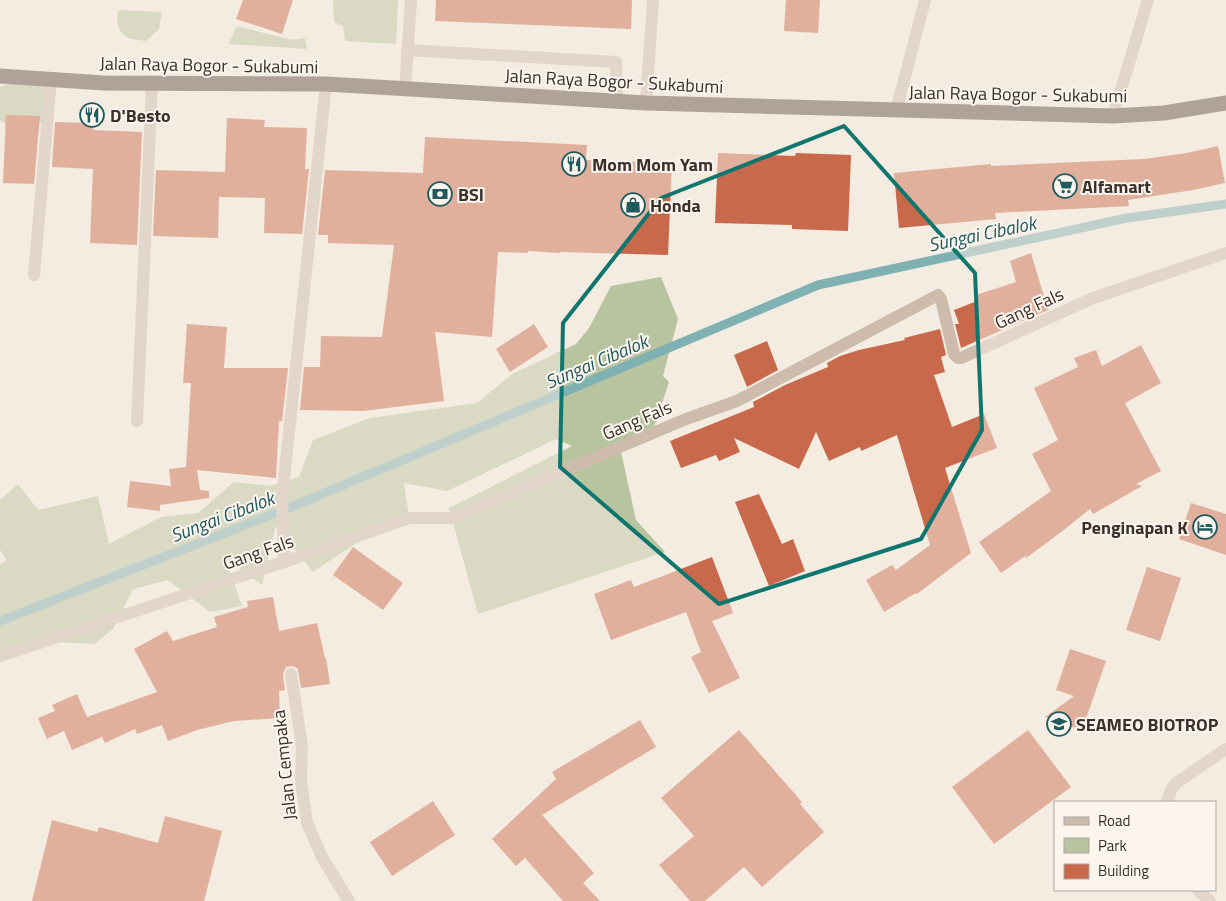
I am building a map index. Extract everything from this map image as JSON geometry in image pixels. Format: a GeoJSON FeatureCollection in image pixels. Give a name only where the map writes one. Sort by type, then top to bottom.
{"type":"FeatureCollection","features":[{"type":"Feature","properties":{"kind":"highway","name":"Jalan Raya Bogor - Sukabumi"},"geometry":{"type":"LineString","coordinates":[[0,76],[104,83],[326,84],[646,103],[1113,116],[1164,113],[1226,103]]}},
{"type":"Feature","properties":{"kind":"street"},"geometry":{"type":"LineString","coordinates":[[405,89],[411,0]]}},
{"type":"Feature","properties":{"kind":"street"},"geometry":{"type":"LineString","coordinates":[[646,103],[653,0]]}},
{"type":"Feature","properties":{"kind":"street"},"geometry":{"type":"LineString","coordinates":[[896,110],[925,0]]}},
{"type":"Feature","properties":{"kind":"street"},"geometry":{"type":"LineString","coordinates":[[1113,116],[1148,0]]}},
{"type":"Feature","properties":{"kind":"street"},"geometry":{"type":"LineString","coordinates":[[407,50],[616,62],[617,101]]}},
{"type":"Feature","properties":{"kind":"street"},"geometry":{"type":"LineString","coordinates":[[34,275],[51,80]]}},
{"type":"Feature","properties":{"kind":"street"},"geometry":{"type":"LineString","coordinates":[[137,421],[152,84]]}},
{"type":"Feature","properties":{"kind":"street"},"geometry":{"type":"LineString","coordinates":[[284,562],[282,498],[326,84]]}},
{"type":"Feature","properties":{"kind":"street","name":"Gang Fals"},"geometry":{"type":"LineString","coordinates":[[0,656],[284,562],[409,518],[452,518],[686,419],[737,401],[938,295],[941,298],[954,354],[960,358],[1093,298],[1226,253]]}},
{"type":"Feature","properties":{"kind":"street","name":"Jalan Cempaka"},"geometry":{"type":"LineString","coordinates":[[290,674],[302,746],[302,780],[307,823],[323,859],[349,901]]}},
{"type":"Feature","properties":{"kind":"street"},"geometry":{"type":"LineString","coordinates":[[1167,801],[1171,790],[1176,784],[1226,749]]}},
{"type":"Feature","properties":{"kind":"street"},"geometry":{"type":"LineString","coordinates":[[1199,891],[1210,901]]}},
{"type":"Feature","properties":{"kind":"highlighted area"},"geometry":{"type":"Polygon","coordinates":[[[844,126],[975,273],[982,430],[921,539],[719,604],[560,467],[563,323],[661,198],[844,126]]]}},
{"type":"Feature","properties":{"kind":"green space"},"geometry":{"type":"Polygon","coordinates":[[[333,0],[398,0],[396,44],[345,41],[343,26],[334,22],[333,0]]]}},
{"type":"Feature","properties":{"kind":"green space"},"geometry":{"type":"Polygon","coordinates":[[[118,10],[162,12],[159,29],[146,41],[129,38],[122,33],[118,26],[118,10]]]}},
{"type":"Feature","properties":{"kind":"green space"},"geometry":{"type":"Polygon","coordinates":[[[236,27],[292,40],[305,38],[307,49],[229,44],[236,27]]]}},
{"type":"Feature","properties":{"kind":"green space"},"geometry":{"type":"Polygon","coordinates":[[[25,78],[51,90],[53,112],[31,131],[15,130],[0,120],[0,87],[25,78]]]}},
{"type":"Feature","properties":{"kind":"green space"},"geometry":{"type":"Polygon","coordinates":[[[661,277],[678,319],[663,376],[669,382],[651,436],[620,447],[636,520],[665,552],[478,614],[449,508],[572,446],[556,439],[447,491],[404,483],[409,518],[355,544],[313,572],[276,526],[262,585],[225,558],[242,606],[210,612],[168,580],[133,589],[113,629],[94,644],[39,641],[0,661],[0,564],[7,561],[0,550],[0,500],[18,484],[38,510],[98,496],[109,544],[161,517],[198,513],[234,482],[270,486],[299,477],[313,440],[370,418],[477,403],[512,374],[576,344],[589,328],[611,286],[661,277]]]}},
{"type":"Feature","properties":{"kind":"building"},"geometry":{"type":"Polygon","coordinates":[[[243,0],[293,0],[282,34],[236,19],[243,0]]]}},
{"type":"Feature","properties":{"kind":"building"},"geometry":{"type":"Polygon","coordinates":[[[436,0],[632,0],[631,29],[435,21],[436,0]]]}},
{"type":"Feature","properties":{"kind":"building"},"geometry":{"type":"Polygon","coordinates":[[[786,0],[820,0],[818,33],[784,31],[786,0]]]}},
{"type":"Feature","properties":{"kind":"building"},"geometry":{"type":"Polygon","coordinates":[[[6,115],[40,116],[34,184],[3,183],[6,115]]]}},
{"type":"Feature","properties":{"kind":"building"},"geometry":{"type":"Polygon","coordinates":[[[227,118],[265,120],[264,127],[307,128],[305,169],[309,169],[302,234],[264,233],[265,198],[219,197],[218,238],[153,236],[156,170],[225,172],[227,118]]]}},
{"type":"Feature","properties":{"kind":"building"},"geometry":{"type":"Polygon","coordinates":[[[55,122],[94,123],[93,130],[142,132],[137,245],[90,243],[93,169],[52,167],[55,122]]]}},
{"type":"Feature","properties":{"kind":"building"},"geometry":{"type":"Polygon","coordinates":[[[425,137],[587,145],[586,160],[672,163],[668,255],[528,251],[528,253],[498,252],[492,337],[435,332],[444,401],[363,411],[300,410],[304,367],[320,367],[321,336],[382,337],[394,245],[328,243],[328,235],[318,235],[325,170],[423,173],[425,137]]]}},
{"type":"Feature","properties":{"kind":"building"},"geometry":{"type":"Polygon","coordinates":[[[1218,146],[1225,183],[1128,200],[1129,206],[995,213],[996,219],[899,228],[894,173],[991,164],[991,166],[1144,159],[1187,153],[1218,146]]]}},
{"type":"Feature","properties":{"kind":"building"},"geometry":{"type":"Polygon","coordinates":[[[718,153],[795,156],[796,153],[851,155],[848,231],[792,229],[792,225],[715,223],[718,153]]]}},
{"type":"Feature","properties":{"kind":"building"},"geometry":{"type":"Polygon","coordinates":[[[1031,253],[1048,310],[961,348],[955,324],[959,324],[954,310],[977,301],[976,295],[1016,282],[1010,261],[1031,253]]]}},
{"type":"Feature","properties":{"kind":"building"},"geometry":{"type":"Polygon","coordinates":[[[187,324],[227,327],[224,368],[288,368],[282,421],[279,421],[276,478],[197,470],[200,490],[209,491],[209,498],[160,505],[160,511],[127,507],[130,481],[171,486],[169,469],[186,467],[191,383],[183,383],[187,324]]]}},
{"type":"Feature","properties":{"kind":"building"},"geometry":{"type":"Polygon","coordinates":[[[534,324],[548,347],[510,372],[496,349],[534,324]]]}},
{"type":"Feature","properties":{"kind":"building"},"geometry":{"type":"Polygon","coordinates":[[[940,329],[946,355],[941,357],[945,372],[934,375],[952,427],[984,414],[997,448],[945,468],[971,553],[917,594],[884,612],[866,580],[892,565],[896,570],[930,545],[897,435],[861,451],[860,447],[829,461],[816,432],[799,469],[734,438],[740,452],[719,461],[716,455],[681,468],[670,441],[754,407],[753,402],[785,385],[828,367],[827,363],[840,356],[940,329]]]}},
{"type":"Feature","properties":{"kind":"building"},"geometry":{"type":"Polygon","coordinates":[[[767,341],[778,370],[747,387],[734,355],[767,341]]]}},
{"type":"Feature","properties":{"kind":"building"},"geometry":{"type":"Polygon","coordinates":[[[1141,345],[1161,383],[1125,403],[1161,471],[1136,484],[1142,486],[1093,514],[1090,509],[1026,558],[1025,556],[1001,573],[979,542],[1051,491],[1032,454],[1058,440],[1034,388],[1078,367],[1074,358],[1096,350],[1102,366],[1141,345]]]}},
{"type":"Feature","properties":{"kind":"building"},"geometry":{"type":"Polygon","coordinates":[[[759,494],[782,544],[793,539],[805,571],[769,586],[735,502],[759,494]]]}},
{"type":"Feature","properties":{"kind":"building","name":"Penginapan K"},"geometry":{"type":"Polygon","coordinates":[[[1191,503],[1226,514],[1226,555],[1179,539],[1191,503]]]}},
{"type":"Feature","properties":{"kind":"building"},"geometry":{"type":"Polygon","coordinates":[[[353,547],[403,583],[383,610],[333,575],[353,547]]]}},
{"type":"Feature","properties":{"kind":"building"},"geometry":{"type":"Polygon","coordinates":[[[712,557],[733,613],[712,621],[740,678],[709,693],[691,657],[701,652],[686,612],[611,640],[594,594],[631,580],[634,587],[712,557]]]}},
{"type":"Feature","properties":{"kind":"building"},"geometry":{"type":"Polygon","coordinates":[[[1147,567],[1181,578],[1160,641],[1126,630],[1147,567]]]}},
{"type":"Feature","properties":{"kind":"building"},"geometry":{"type":"Polygon","coordinates":[[[273,597],[279,631],[317,623],[326,658],[330,684],[301,688],[298,669],[293,666],[286,667],[283,675],[285,690],[279,691],[280,718],[234,721],[197,730],[168,741],[162,725],[137,734],[135,729],[105,743],[102,737],[72,750],[64,731],[47,739],[38,718],[55,711],[52,705],[77,694],[87,717],[157,692],[134,649],[167,631],[173,641],[217,627],[214,617],[248,607],[247,601],[273,597]]]}},
{"type":"Feature","properties":{"kind":"building"},"geometry":{"type":"Polygon","coordinates":[[[1070,649],[1106,661],[1082,730],[1045,717],[1074,696],[1056,690],[1070,649]]]}},
{"type":"Feature","properties":{"kind":"building"},"geometry":{"type":"Polygon","coordinates":[[[640,720],[656,747],[542,815],[594,873],[583,883],[600,901],[563,901],[525,858],[516,866],[492,839],[556,779],[552,772],[640,720]]]}},
{"type":"Feature","properties":{"kind":"building"},"geometry":{"type":"Polygon","coordinates":[[[739,730],[802,802],[800,804],[824,832],[762,887],[744,867],[705,901],[690,901],[659,865],[694,836],[661,798],[739,730]]]}},
{"type":"Feature","properties":{"kind":"building"},"geometry":{"type":"Polygon","coordinates":[[[1028,730],[1071,787],[994,844],[952,787],[1028,730]]]}},
{"type":"Feature","properties":{"kind":"building"},"geometry":{"type":"Polygon","coordinates":[[[433,801],[455,835],[392,876],[370,842],[433,801]]]}},
{"type":"Feature","properties":{"kind":"building"},"geometry":{"type":"Polygon","coordinates":[[[165,816],[222,831],[204,901],[32,901],[52,820],[97,832],[99,827],[158,843],[165,816]]]}},
{"type":"Feature","properties":{"kind":"waterway","name":"Sungai Cibalok"},"geometry":{"type":"LineString","coordinates":[[0,621],[289,508],[818,285],[1127,218],[1226,204]]}},
{"type":"Feature","properties":{"kind":"place","name":"D'Besto"},"geometry":{"type":"Point","coordinates":[92,115]}},
{"type":"Feature","properties":{"kind":"place","name":"Mom Mom Yam"},"geometry":{"type":"Point","coordinates":[574,164]}},
{"type":"Feature","properties":{"kind":"place","name":"Alfamart"},"geometry":{"type":"Point","coordinates":[1065,186]}},
{"type":"Feature","properties":{"kind":"place","name":"BSI"},"geometry":{"type":"Point","coordinates":[440,194]}},
{"type":"Feature","properties":{"kind":"place","name":"Honda"},"geometry":{"type":"Point","coordinates":[633,205]}},
{"type":"Feature","properties":{"kind":"place","name":"Penginapan K"},"geometry":{"type":"Point","coordinates":[1205,527]}},
{"type":"Feature","properties":{"kind":"place","name":"SEAMEO BIOTROP"},"geometry":{"type":"Point","coordinates":[1059,724]}}]}
